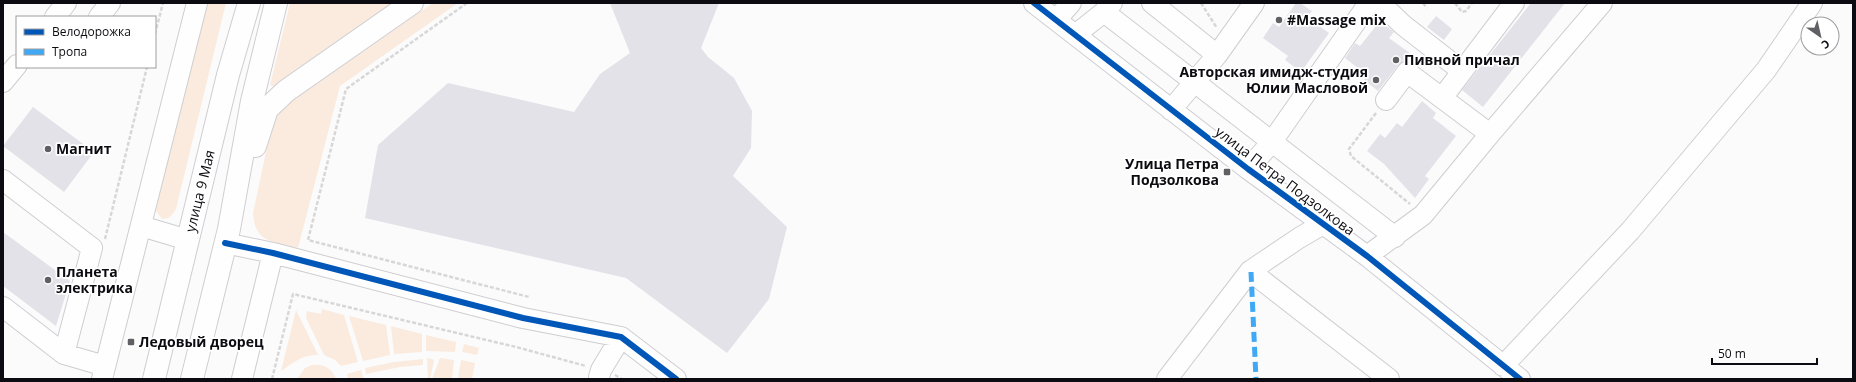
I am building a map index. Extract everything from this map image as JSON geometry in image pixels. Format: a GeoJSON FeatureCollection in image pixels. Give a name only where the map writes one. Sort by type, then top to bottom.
{"type":"FeatureCollection","features":[{"type":"Feature","properties":{"kind":"main road","name":"улица 9 Мая"},"geometry":{"type":"LineString","coordinates":[[154,379],[228,75],[249,3]]}},
{"type":"Feature","properties":{"kind":"main road"},"geometry":{"type":"LineString","coordinates":[[192,379],[227,236],[252,101],[276,3]]}},
{"type":"Feature","properties":{"kind":"main road"},"geometry":{"type":"LineString","coordinates":[[227,236],[267,109],[286,91],[412,3]]}},
{"type":"Feature","properties":{"kind":"street"},"geometry":{"type":"LineString","coordinates":[[56,16],[66,3]]}},
{"type":"Feature","properties":{"kind":"street"},"geometry":{"type":"LineString","coordinates":[[100,16],[110,3]]}},
{"type":"Feature","properties":{"kind":"street"},"geometry":{"type":"LineString","coordinates":[[3,307],[64,354],[104,373],[197,3]]}},
{"type":"Feature","properties":{"kind":"street","name":"улица Петра Подзолкова"},"geometry":{"type":"LineString","coordinates":[[1034,3],[1248,169],[1367,256],[1520,379]]}},
{"type":"Feature","properties":{"kind":"street"},"geometry":{"type":"LineString","coordinates":[[1056,20],[1071,3]]}},
{"type":"Feature","properties":{"kind":"street"},"geometry":{"type":"LineString","coordinates":[[1152,3],[1222,48]]}},
{"type":"Feature","properties":{"kind":"street"},"geometry":{"type":"LineString","coordinates":[[1171,110],[1222,48],[1254,3]]}},
{"type":"Feature","properties":{"kind":"street"},"geometry":{"type":"LineString","coordinates":[[1248,169],[1271,143],[1368,3]]}},
{"type":"Feature","properties":{"kind":"street"},"geometry":{"type":"LineString","coordinates":[[1380,3],[1404,25],[1462,71]]}},
{"type":"Feature","properties":{"kind":"street"},"geometry":{"type":"LineString","coordinates":[[1442,98],[1514,3]]}},
{"type":"Feature","properties":{"kind":"street"},"geometry":{"type":"LineString","coordinates":[[1367,256],[1395,237],[1423,215],[1602,3]]}},
{"type":"Feature","properties":{"kind":"street"},"geometry":{"type":"LineString","coordinates":[[1503,366],[1630,231],[1766,70],[1812,3]]}},
{"type":"Feature","properties":{"kind":"street"},"geometry":{"type":"LineString","coordinates":[[1075,35],[1108,8],[1194,83],[1395,237]]}},
{"type":"Feature","properties":{"kind":"street"},"geometry":{"type":"LineString","coordinates":[[3,82],[16,66]]}},
{"type":"Feature","properties":{"kind":"street"},"geometry":{"type":"LineString","coordinates":[[1386,100],[1407,72],[1490,134]]}},
{"type":"Feature","properties":{"kind":"street"},"geometry":{"type":"LineString","coordinates":[[3,180],[92,248],[64,354]]}},
{"type":"Feature","properties":{"kind":"street"},"geometry":{"type":"LineString","coordinates":[[1167,379],[1250,271],[1299,238],[1323,224]]}},
{"type":"Feature","properties":{"kind":"street"},"geometry":{"type":"LineString","coordinates":[[140,226],[188,240]]}},
{"type":"Feature","properties":{"kind":"street"},"geometry":{"type":"LineString","coordinates":[[227,236],[273,253],[523,318],[621,337],[676,379]]}},
{"type":"Feature","properties":{"kind":"street"},"geometry":{"type":"LineString","coordinates":[[242,379],[273,253]]}},
{"type":"Feature","properties":{"kind":"street"},"geometry":{"type":"LineString","coordinates":[[1250,271],[1385,378]]}},
{"type":"Feature","properties":{"kind":"street"},"geometry":{"type":"LineString","coordinates":[[600,374],[621,337]]}},
{"type":"Feature","properties":{"kind":"path"},"geometry":{"type":"LineString","coordinates":[[156,30],[163,3]]}},
{"type":"Feature","properties":{"kind":"path"},"geometry":{"type":"LineString","coordinates":[[467,3],[346,89],[308,240],[529,297]]}},
{"type":"Feature","properties":{"kind":"path"},"geometry":{"type":"LineString","coordinates":[[1201,3],[1222,48]]}},
{"type":"Feature","properties":{"kind":"path"},"geometry":{"type":"LineString","coordinates":[[1423,3],[1427,8]]}},
{"type":"Feature","properties":{"kind":"path"},"geometry":{"type":"LineString","coordinates":[[1455,3],[1462,12],[1466,11],[1472,3]]}},
{"type":"Feature","properties":{"kind":"path"},"geometry":{"type":"LineString","coordinates":[[104,244],[147,68]]}},
{"type":"Feature","properties":{"kind":"path"},"geometry":{"type":"LineString","coordinates":[[1386,100],[1349,149],[1351,156],[1423,215]]}},
{"type":"Feature","properties":{"kind":"path"},"geometry":{"type":"LineString","coordinates":[[272,379],[293,294],[516,347],[600,374],[622,379]]}},
{"type":"Feature","properties":{"kind":"shaded area"},"geometry":{"type":"Polygon","coordinates":[[[206,3],[226,3],[176,209],[172,215],[162,219],[156,211],[155,203],[206,3]]]}},
{"type":"Feature","properties":{"kind":"shaded area"},"geometry":{"type":"Polygon","coordinates":[[[290,3],[394,3],[275,87],[270,85],[290,3]]]}},
{"type":"Feature","properties":{"kind":"shaded area"},"geometry":{"type":"Polygon","coordinates":[[[433,3],[458,3],[340,86],[298,248],[267,240],[257,231],[253,213],[272,124],[280,112],[295,98],[433,3]]]}},
{"type":"Feature","properties":{"kind":"shaded area"},"geometry":{"type":"Polygon","coordinates":[[[322,309],[344,315],[358,362],[341,366],[335,360],[324,355],[306,318],[307,311],[321,314],[322,309]]]}},
{"type":"Feature","properties":{"kind":"shaded area"},"geometry":{"type":"Polygon","coordinates":[[[296,310],[318,355],[303,358],[281,371],[296,310]]]}},
{"type":"Feature","properties":{"kind":"shaded area"},"geometry":{"type":"Polygon","coordinates":[[[349,316],[386,325],[390,355],[363,361],[349,316]]]}},
{"type":"Feature","properties":{"kind":"shaded area"},"geometry":{"type":"Polygon","coordinates":[[[391,326],[422,334],[422,352],[394,354],[391,326]]]}},
{"type":"Feature","properties":{"kind":"shaded area"},"geometry":{"type":"Polygon","coordinates":[[[426,335],[456,342],[455,352],[426,351],[426,335]]]}},
{"type":"Feature","properties":{"kind":"shaded area"},"geometry":{"type":"Polygon","coordinates":[[[464,344],[479,348],[477,355],[462,352],[464,344]]]}},
{"type":"Feature","properties":{"kind":"shaded area"},"geometry":{"type":"Polygon","coordinates":[[[427,358],[433,359],[434,361],[430,379],[428,379],[427,358]]]}},
{"type":"Feature","properties":{"kind":"shaded area"},"geometry":{"type":"Polygon","coordinates":[[[440,358],[454,360],[452,379],[432,379],[440,358]]]}},
{"type":"Feature","properties":{"kind":"shaded area"},"geometry":{"type":"Polygon","coordinates":[[[423,359],[423,365],[400,367],[366,374],[365,368],[394,362],[423,359]]]}},
{"type":"Feature","properties":{"kind":"shaded area"},"geometry":{"type":"Polygon","coordinates":[[[461,360],[475,363],[472,379],[458,379],[461,360]]]}},
{"type":"Feature","properties":{"kind":"shaded area"},"geometry":{"type":"Polygon","coordinates":[[[312,365],[320,365],[330,369],[336,379],[297,379],[305,368],[312,365]]]}},
{"type":"Feature","properties":{"kind":"shaded area"},"geometry":{"type":"Polygon","coordinates":[[[361,370],[364,379],[348,379],[347,374],[361,370]]]}},
{"type":"Feature","properties":{"kind":"building"},"geometry":{"type":"Polygon","coordinates":[[[610,3],[719,3],[701,48],[708,57],[734,78],[752,111],[751,148],[733,176],[787,227],[769,299],[727,353],[626,278],[365,218],[378,145],[448,83],[574,112],[600,74],[630,53],[610,3]]]}},
{"type":"Feature","properties":{"kind":"building"},"geometry":{"type":"Polygon","coordinates":[[[1296,3],[1300,3],[1312,11],[1307,17],[1329,33],[1301,72],[1285,60],[1288,56],[1263,38],[1273,23],[1279,27],[1296,3]]]}},
{"type":"Feature","properties":{"kind":"building"},"geometry":{"type":"Polygon","coordinates":[[[1531,3],[1565,3],[1483,107],[1462,90],[1531,3]]]}},
{"type":"Feature","properties":{"kind":"building"},"geometry":{"type":"Polygon","coordinates":[[[1436,16],[1452,29],[1444,40],[1427,27],[1436,16]]]}},
{"type":"Feature","properties":{"kind":"building"},"geometry":{"type":"Polygon","coordinates":[[[1380,21],[1394,32],[1389,38],[1411,54],[1406,61],[1398,65],[1378,91],[1364,80],[1368,76],[1345,58],[1355,43],[1360,46],[1380,21]]]}},
{"type":"Feature","properties":{"kind":"building"},"geometry":{"type":"Polygon","coordinates":[[[1422,101],[1436,113],[1433,118],[1456,136],[1425,176],[1429,179],[1415,198],[1384,164],[1367,151],[1380,134],[1385,138],[1397,123],[1402,127],[1422,101]]]}},
{"type":"Feature","properties":{"kind":"building","name":"Магнит"},"geometry":{"type":"Polygon","coordinates":[[[33,107],[94,152],[64,192],[3,146],[33,107]]]}},
{"type":"Feature","properties":{"kind":"building"},"geometry":{"type":"Polygon","coordinates":[[[3,232],[70,281],[56,326],[3,286],[3,232]]]}},
{"type":"Feature","properties":{"kind":"marked path"},"geometry":{"type":"LineString","coordinates":[[1251,272],[1256,379]]}},
{"type":"Feature","properties":{"kind":"cycle path"},"geometry":{"type":"LineString","coordinates":[[1034,3],[1248,169],[1367,256],[1520,379]]}},
{"type":"Feature","properties":{"kind":"cycle path"},"geometry":{"type":"LineString","coordinates":[[225,243],[273,253],[523,318],[621,337],[676,379]]}},
{"type":"Feature","properties":{"kind":"place","name":"#Massage mix"},"geometry":{"type":"Point","coordinates":[1279,20]}},
{"type":"Feature","properties":{"kind":"place","name":"Пивной причал"},"geometry":{"type":"Point","coordinates":[1396,60]}},
{"type":"Feature","properties":{"kind":"place","name":"Авторская имидж-студия Юлии Масловой"},"geometry":{"type":"Point","coordinates":[1376,80]}},
{"type":"Feature","properties":{"kind":"place","name":"Магнит"},"geometry":{"type":"Point","coordinates":[48,149]}},
{"type":"Feature","properties":{"kind":"place","name":"Улица Петра Подзолкова"},"geometry":{"type":"Point","coordinates":[1227,172]}},
{"type":"Feature","properties":{"kind":"place","name":"Планета электрика"},"geometry":{"type":"Point","coordinates":[48,280]}},
{"type":"Feature","properties":{"kind":"place","name":"Ледовый дворец"},"geometry":{"type":"Point","coordinates":[131,342]}}]}
